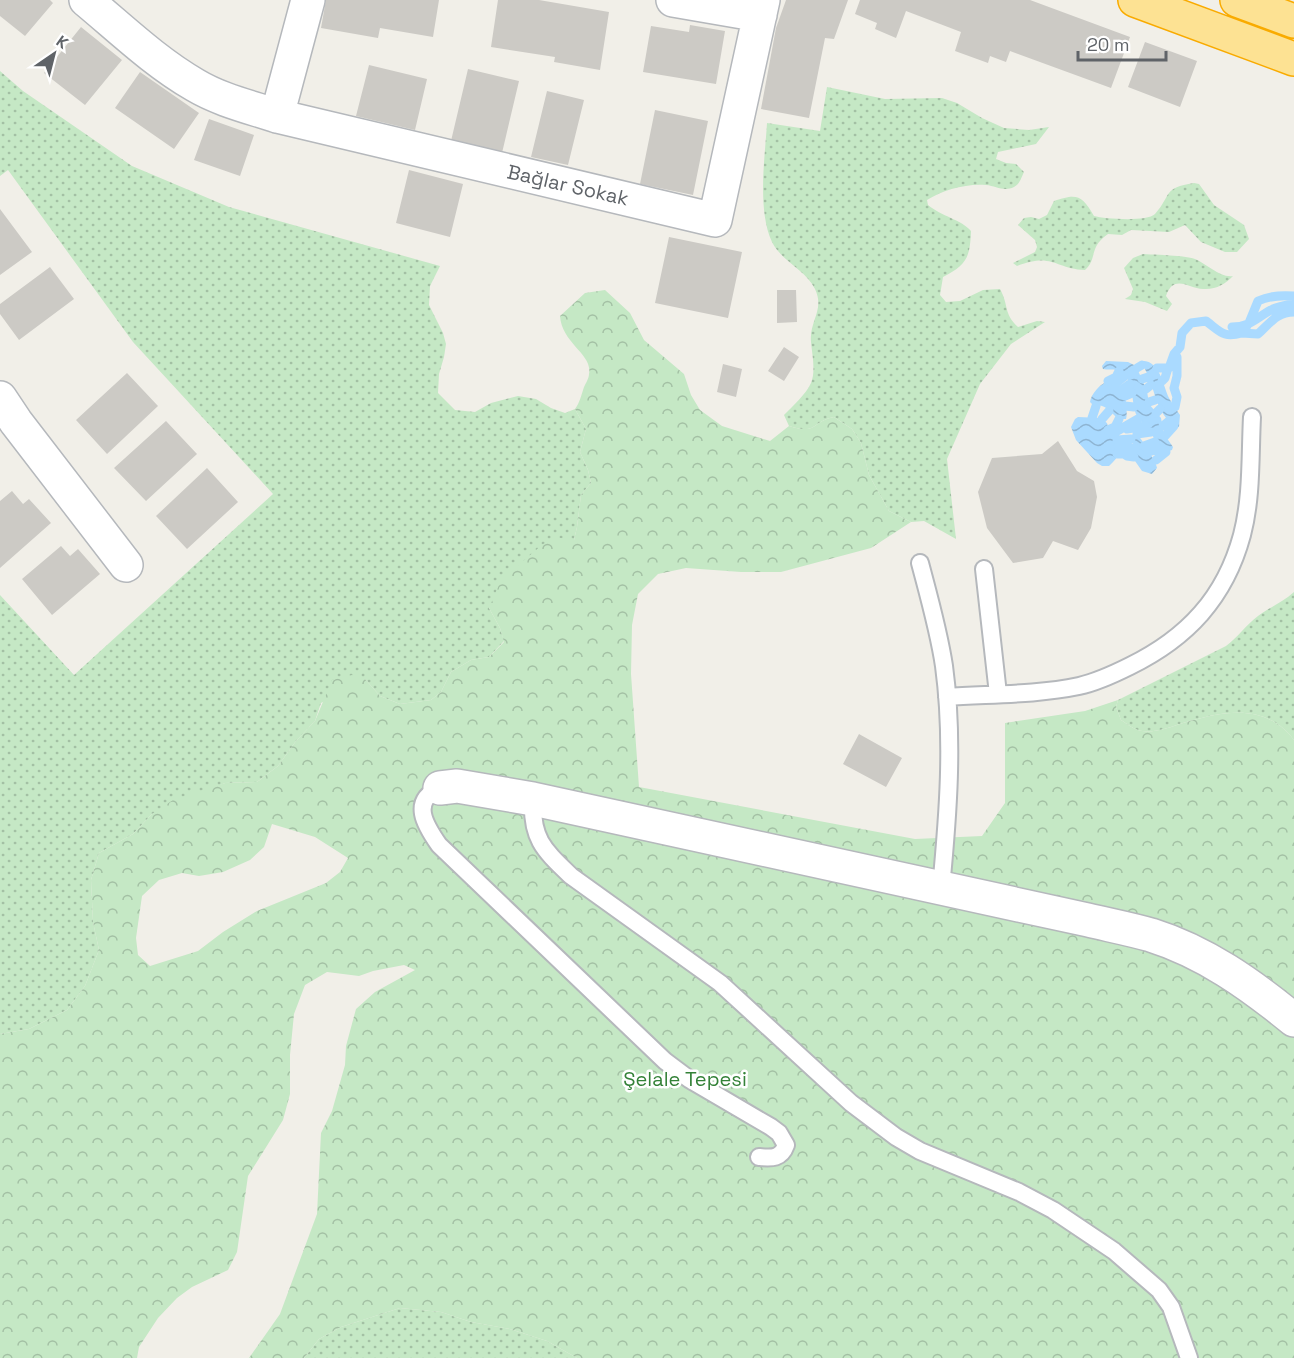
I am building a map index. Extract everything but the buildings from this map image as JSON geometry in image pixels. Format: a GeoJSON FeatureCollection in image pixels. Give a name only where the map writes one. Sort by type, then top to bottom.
{"type":"FeatureCollection","features":[{"type":"Feature","properties":{"kind":"highway"},"geometry":{"type":"LineString","coordinates":[[1135,0],[1294,59]]}},
{"type":"Feature","properties":{"kind":"highway"},"geometry":{"type":"LineString","coordinates":[[1237,0],[1282,12]]}},
{"type":"Feature","properties":{"kind":"street","name":"Bağlar Sokak"},"geometry":{"type":"LineString","coordinates":[[86,0],[152,56],[205,90],[277,116],[715,220],[761,7]]}},
{"type":"Feature","properties":{"kind":"street"},"geometry":{"type":"LineString","coordinates":[[277,116],[308,0]]}},
{"type":"Feature","properties":{"kind":"street"},"geometry":{"type":"LineString","coordinates":[[673,0],[761,7]]}},
{"type":"Feature","properties":{"kind":"street"},"geometry":{"type":"LineString","coordinates":[[0,398],[126,566]]}},
{"type":"Feature","properties":{"kind":"street"},"geometry":{"type":"LineString","coordinates":[[440,788],[457,786],[533,799],[1088,920],[1151,936],[1187,949],[1215,963],[1251,985],[1294,1020]]}},
{"type":"Feature","properties":{"kind":"lane"},"geometry":{"type":"LineString","coordinates":[[947,697],[1054,690],[1080,686],[1112,674],[1171,643],[1194,622],[1211,603],[1226,580],[1240,543],[1248,505],[1252,417]]}},
{"type":"Feature","properties":{"kind":"lane"},"geometry":{"type":"LineString","coordinates":[[920,563],[944,667],[947,697],[949,782],[941,888]]}},
{"type":"Feature","properties":{"kind":"lane"},"geometry":{"type":"LineString","coordinates":[[984,569],[998,694]]}},
{"type":"Feature","properties":{"kind":"lane"},"geometry":{"type":"LineString","coordinates":[[440,788],[427,796],[423,802],[422,814],[439,845],[665,1061],[689,1079],[779,1133],[786,1145],[784,1151],[773,1158],[759,1157]]}},
{"type":"Feature","properties":{"kind":"lane"},"geometry":{"type":"LineString","coordinates":[[533,799],[534,828],[539,840],[558,864],[571,876],[720,983],[851,1103],[920,1151],[1019,1192],[1053,1210],[1144,1274],[1171,1307],[1189,1358]]}},
{"type":"Feature","properties":{"kind":"green space"},"geometry":{"type":"Polygon","coordinates":[[[0,71],[23,91],[132,166],[229,207],[440,266],[430,286],[429,305],[446,344],[439,374],[438,393],[455,410],[475,412],[491,403],[518,396],[536,399],[565,413],[575,409],[586,429],[580,452],[591,483],[581,495],[574,540],[489,608],[504,641],[489,657],[471,660],[451,672],[441,692],[431,700],[400,704],[380,696],[365,679],[321,703],[315,721],[296,741],[278,766],[257,782],[225,783],[152,814],[133,834],[99,853],[91,880],[93,922],[99,950],[85,986],[67,1010],[29,1029],[0,1034],[0,595],[74,675],[273,494],[133,342],[8,170],[0,176],[0,71]]]}},
{"type":"Feature","properties":{"kind":"green space"},"geometry":{"type":"Polygon","coordinates":[[[827,87],[885,99],[942,98],[957,103],[1004,128],[1029,130],[1049,127],[1036,144],[998,152],[996,159],[1016,164],[1024,172],[1019,183],[1014,187],[1007,189],[986,185],[963,186],[940,193],[927,200],[928,205],[933,209],[971,231],[970,247],[966,259],[943,277],[940,295],[946,302],[960,301],[983,290],[1000,289],[1008,313],[1018,327],[1037,321],[1045,322],[1011,344],[980,384],[947,459],[956,539],[924,521],[911,522],[889,511],[869,475],[861,443],[852,429],[834,417],[805,429],[789,426],[784,415],[811,383],[813,368],[811,335],[818,309],[818,296],[811,282],[776,249],[767,229],[763,183],[767,123],[820,131],[827,87]]]}},
{"type":"Feature","properties":{"kind":"green space"},"geometry":{"type":"Polygon","coordinates":[[[1194,183],[1199,184],[1214,205],[1244,225],[1249,239],[1237,252],[1225,252],[1201,242],[1185,225],[1169,232],[1131,230],[1122,235],[1108,234],[1095,248],[1089,266],[1085,270],[1046,261],[1029,262],[1017,266],[1013,263],[1035,252],[1037,247],[1035,240],[1018,225],[1024,218],[1039,219],[1047,215],[1054,201],[1074,197],[1082,200],[1094,216],[1116,219],[1144,218],[1155,214],[1172,190],[1194,183]]]}},
{"type":"Feature","properties":{"kind":"green space"},"geometry":{"type":"Polygon","coordinates":[[[1143,254],[1195,259],[1223,275],[1233,276],[1212,289],[1182,284],[1173,285],[1166,296],[1172,304],[1167,311],[1145,302],[1125,299],[1131,295],[1133,289],[1124,268],[1133,258],[1143,254]]]}},
{"type":"Feature","properties":{"kind":"green space","name":"Şelale Tepesi"},"geometry":{"type":"Polygon","coordinates":[[[605,290],[630,313],[644,340],[684,374],[691,395],[700,410],[722,426],[770,441],[789,426],[810,428],[834,417],[852,429],[861,443],[869,475],[889,511],[911,522],[871,548],[781,572],[686,568],[658,574],[638,594],[632,625],[631,674],[639,787],[915,839],[982,836],[1005,803],[1005,723],[1085,711],[1118,700],[1116,707],[1121,720],[1139,730],[1158,730],[1213,715],[1243,713],[1270,720],[1283,728],[1294,740],[1294,1358],[577,1358],[547,1341],[510,1329],[471,1322],[441,1312],[400,1308],[341,1327],[319,1339],[304,1358],[249,1358],[280,1314],[317,1214],[321,1133],[332,1111],[345,1065],[346,1046],[356,1009],[375,992],[415,970],[404,965],[359,976],[327,972],[305,985],[294,1014],[290,1055],[290,1094],[283,1120],[248,1176],[237,1252],[228,1270],[192,1287],[177,1298],[158,1318],[139,1347],[137,1358],[0,1358],[0,1034],[29,1029],[67,1010],[85,986],[99,950],[93,922],[91,880],[99,853],[133,834],[152,814],[173,800],[225,783],[257,782],[278,766],[296,741],[315,721],[332,680],[352,675],[365,679],[380,696],[400,704],[431,700],[441,692],[451,672],[471,660],[489,657],[504,642],[500,628],[489,608],[501,580],[543,544],[560,538],[574,540],[581,495],[591,483],[580,452],[586,429],[575,409],[588,377],[589,367],[566,334],[560,316],[585,293],[605,290]],[[272,824],[264,847],[250,860],[223,872],[199,876],[182,873],[159,880],[142,896],[136,938],[138,955],[150,966],[198,951],[257,911],[326,883],[340,872],[348,858],[315,837],[272,824]]]}},
{"type":"Feature","properties":{"kind":"green space"},"geometry":{"type":"Polygon","coordinates":[[[1294,592],[1294,740],[1283,728],[1270,720],[1243,713],[1213,715],[1152,731],[1139,730],[1121,720],[1116,707],[1118,700],[1226,646],[1258,616],[1294,592]]]}},
{"type":"Feature","properties":{"kind":"green space"},"geometry":{"type":"Polygon","coordinates":[[[400,1308],[441,1312],[471,1322],[510,1329],[547,1341],[577,1358],[304,1358],[319,1339],[341,1327],[400,1308]]]}},
{"type":"Feature","properties":{"kind":"water"},"geometry":{"type":"Polygon","coordinates":[[[1106,361],[1128,362],[1136,366],[1147,391],[1149,404],[1161,418],[1164,434],[1173,447],[1172,450],[1166,452],[1157,445],[1151,431],[1137,416],[1127,378],[1117,370],[1103,369],[1102,366],[1106,361]]]}},
{"type":"Feature","properties":{"kind":"water"},"geometry":{"type":"Polygon","coordinates":[[[1142,361],[1148,362],[1157,369],[1169,398],[1180,415],[1179,427],[1175,427],[1162,412],[1142,361]]]}},
{"type":"Feature","properties":{"kind":"water"},"geometry":{"type":"Polygon","coordinates":[[[1108,381],[1114,381],[1125,390],[1126,419],[1118,419],[1105,407],[1094,406],[1090,402],[1096,390],[1108,381]]]}},
{"type":"Feature","properties":{"kind":"water"},"geometry":{"type":"Polygon","coordinates":[[[1078,417],[1100,418],[1107,423],[1119,449],[1109,466],[1097,463],[1076,440],[1071,427],[1078,417]]]}},
{"type":"Feature","properties":{"kind":"water"},"geometry":{"type":"Polygon","coordinates":[[[1133,434],[1139,436],[1154,461],[1157,468],[1152,474],[1142,471],[1135,461],[1135,448],[1131,439],[1133,434]]]}},
{"type":"Feature","properties":{"kind":"waterway"},"geometry":{"type":"LineString","coordinates":[[1157,368],[1169,368],[1174,354],[1180,347],[1182,333],[1191,323],[1206,321],[1226,334],[1242,333],[1258,301],[1276,296],[1294,296]]}},
{"type":"Feature","properties":{"kind":"waterway"},"geometry":{"type":"LineString","coordinates":[[1232,327],[1248,324],[1276,308],[1294,304]]}},
{"type":"Feature","properties":{"kind":"waterway"},"geometry":{"type":"LineString","coordinates":[[1242,333],[1258,334],[1278,316],[1294,312]]}},
{"type":"Feature","properties":{"kind":"waterway"},"geometry":{"type":"LineString","coordinates":[[1175,407],[1177,357]]}},
{"type":"Feature","properties":{"kind":"waterway"},"geometry":{"type":"LineString","coordinates":[[1137,368],[1142,365]]}},
{"type":"Feature","properties":{"kind":"waterway"},"geometry":{"type":"LineString","coordinates":[[1162,381],[1168,368]]}},
{"type":"Feature","properties":{"kind":"waterway"},"geometry":{"type":"LineString","coordinates":[[1108,381],[1116,377],[1119,371]]}},
{"type":"Feature","properties":{"kind":"waterway"},"geometry":{"type":"LineString","coordinates":[[1116,383],[1125,376]]}},
{"type":"Feature","properties":{"kind":"waterway"},"geometry":{"type":"LineString","coordinates":[[1142,379],[1148,377]]}},
{"type":"Feature","properties":{"kind":"waterway"},"geometry":{"type":"LineString","coordinates":[[1123,389],[1130,384]]}},
{"type":"Feature","properties":{"kind":"waterway"},"geometry":{"type":"LineString","coordinates":[[1146,389],[1151,385]]}},
{"type":"Feature","properties":{"kind":"waterway"},"geometry":{"type":"LineString","coordinates":[[1125,396],[1132,393]]}},
{"type":"Feature","properties":{"kind":"waterway"},"geometry":{"type":"LineString","coordinates":[[1149,402],[1155,400]]}},
{"type":"Feature","properties":{"kind":"waterway"},"geometry":{"type":"LineString","coordinates":[[1092,418],[1096,406]]}},
{"type":"Feature","properties":{"kind":"waterway"},"geometry":{"type":"LineString","coordinates":[[1125,406],[1134,407]]}},
{"type":"Feature","properties":{"kind":"waterway"},"geometry":{"type":"LineString","coordinates":[[1156,413],[1160,409]]}},
{"type":"Feature","properties":{"kind":"waterway"},"geometry":{"type":"LineString","coordinates":[[1102,419],[1109,411]]}},
{"type":"Feature","properties":{"kind":"waterway"},"geometry":{"type":"LineString","coordinates":[[1108,430],[1115,427],[1119,419]]}},
{"type":"Feature","properties":{"kind":"waterway"},"geometry":{"type":"LineString","coordinates":[[1112,434],[1138,419]]}},
{"type":"Feature","properties":{"kind":"waterway"},"geometry":{"type":"LineString","coordinates":[[1163,426],[1169,421]]}},
{"type":"Feature","properties":{"kind":"waterway"},"geometry":{"type":"LineString","coordinates":[[1127,429],[1146,426]]}},
{"type":"Feature","properties":{"kind":"waterway"},"geometry":{"type":"LineString","coordinates":[[1165,436],[1174,426]]}},
{"type":"Feature","properties":{"kind":"waterway"},"geometry":{"type":"LineString","coordinates":[[1137,434],[1151,432]]}},
{"type":"Feature","properties":{"kind":"waterway"},"geometry":{"type":"LineString","coordinates":[[1117,440],[1131,439]]}},
{"type":"Feature","properties":{"kind":"waterway"},"geometry":{"type":"LineString","coordinates":[[1144,446],[1155,442]]}},
{"type":"Feature","properties":{"kind":"waterway"},"geometry":{"type":"LineString","coordinates":[[1118,446],[1135,448]]}},
{"type":"Feature","properties":{"kind":"waterway"},"geometry":{"type":"LineString","coordinates":[[1148,452],[1160,449]]}},
{"type":"Feature","properties":{"kind":"waterway"},"geometry":{"type":"LineString","coordinates":[[1156,460],[1166,452]]}},
{"type":"Feature","properties":{"kind":"waterway"},"geometry":{"type":"LineString","coordinates":[[1117,454],[1134,457]]}}]}
